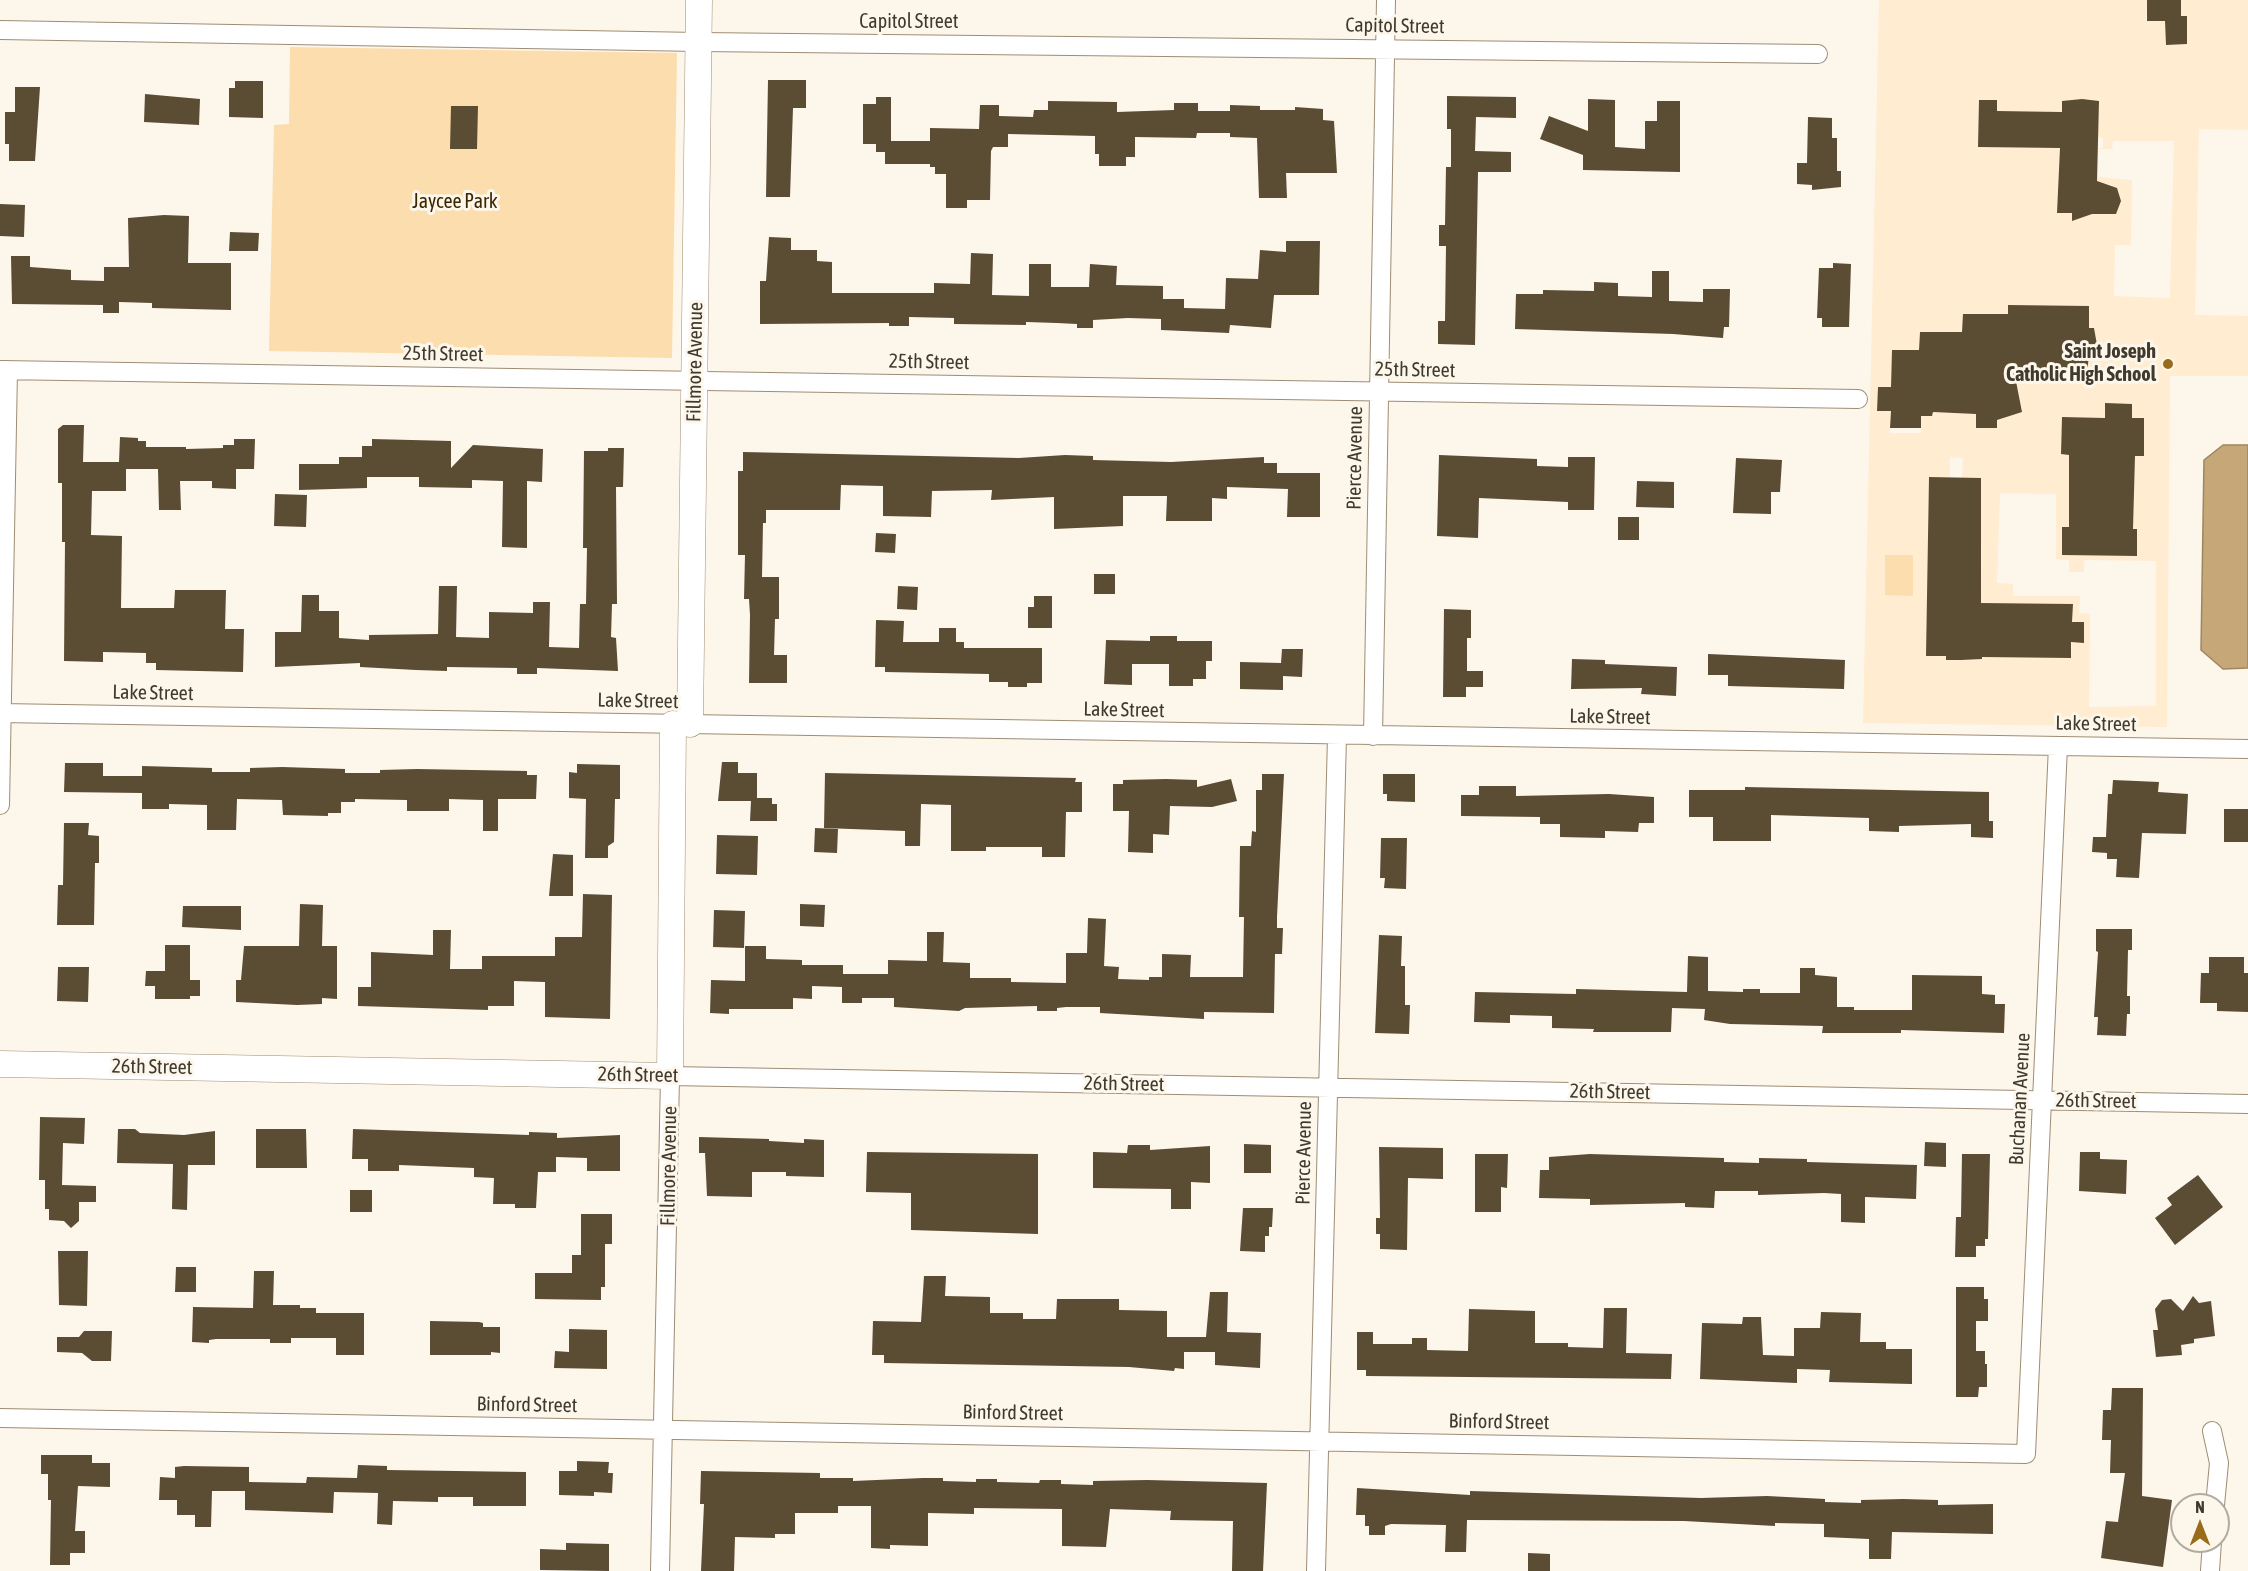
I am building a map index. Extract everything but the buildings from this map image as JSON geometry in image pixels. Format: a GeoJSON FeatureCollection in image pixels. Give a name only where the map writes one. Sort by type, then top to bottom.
{"type":"FeatureCollection","features":[{"type":"Feature","properties":{"kind":"street","name":"Fillmore Avenue"},"geometry":{"type":"LineString","coordinates":[[660,1571],[670,1076],[695,381],[699,0]]}},
{"type":"Feature","properties":{"kind":"street","name":"Pierce Avenue"},"geometry":{"type":"LineString","coordinates":[[1372,736],[1386,0]]}},
{"type":"Feature","properties":{"kind":"street","name":"Capitol Street"},"geometry":{"type":"LineString","coordinates":[[0,30],[699,42],[1818,54]]}},
{"type":"Feature","properties":{"kind":"street","name":"25th Street"},"geometry":{"type":"LineString","coordinates":[[4,370],[1858,399]]}},
{"type":"Feature","properties":{"kind":"street"},"geometry":{"type":"LineString","coordinates":[[0,805],[4,370]]}},
{"type":"Feature","properties":{"kind":"street","name":"Lake Street"},"geometry":{"type":"LineString","coordinates":[[1,713],[2248,749]]}},
{"type":"Feature","properties":{"kind":"street","name":"Pierce Avenue"},"geometry":{"type":"LineString","coordinates":[[1316,1571],[1337,736]]}},
{"type":"Feature","properties":{"kind":"street","name":"Buchanan Avenue"},"geometry":{"type":"LineString","coordinates":[[2026,1454],[2058,746]]}},
{"type":"Feature","properties":{"kind":"street","name":"26th Street"},"geometry":{"type":"LineString","coordinates":[[0,1064],[2248,1104]]}},
{"type":"Feature","properties":{"kind":"street","name":"Binford Street"},"geometry":{"type":"LineString","coordinates":[[0,1418],[2026,1454]]}},
{"type":"Feature","properties":{"kind":"street"},"geometry":{"type":"LineString","coordinates":[[2212,1431],[2218,1463],[2216,1493]]}},
{"type":"Feature","properties":{"kind":"street"},"geometry":{"type":"LineString","coordinates":[[2210,1571],[2211,1553]]}},
{"type":"Feature","properties":{"kind":"shaded area","name":"Saint Joseph Catholic High School"},"geometry":{"type":"Polygon","coordinates":[[[1879,0],[2147,0],[2146,21],[2165,21],[2166,45],[2187,44],[2187,16],[2181,16],[2181,0],[2248,0],[2248,130],[2199,129],[2195,315],[2248,316],[2248,376],[2170,376],[2167,727],[1863,723],[1879,0]],[[2082,99],[2062,101],[2062,112],[1997,111],[1996,101],[1979,101],[1978,147],[2060,148],[2058,213],[2072,213],[2072,218],[2077,219],[2081,213],[2116,214],[2121,201],[2117,189],[2108,184],[2097,188],[2098,148],[2103,148],[2103,138],[2098,137],[2082,99]],[[2113,141],[2112,149],[2098,149],[2098,177],[2132,180],[2131,245],[2115,245],[2114,296],[2170,298],[2174,141],[2113,141]],[[2008,305],[2008,318],[1999,314],[1964,314],[1962,332],[1920,332],[1919,350],[1892,350],[1891,387],[1878,387],[1877,411],[1891,411],[1890,433],[1921,433],[1921,416],[1932,416],[1933,412],[1976,414],[1997,420],[2022,412],[2014,371],[2087,372],[2089,356],[2099,355],[2094,328],[2089,328],[2089,306],[2008,305]],[[2105,403],[2105,418],[2062,417],[2061,454],[2069,455],[2069,527],[2062,555],[2137,556],[2137,529],[2133,529],[2135,456],[2144,456],[2144,418],[2132,418],[2105,403]],[[1950,457],[1950,477],[1929,477],[1927,656],[1946,656],[1946,660],[1981,659],[1982,657],[2071,658],[2072,642],[2084,642],[2084,622],[2072,622],[2073,604],[1981,603],[1982,545],[1960,544],[1960,531],[1981,531],[1981,478],[1962,478],[1963,458],[1950,457]],[[2000,493],[1997,583],[2013,584],[2013,596],[2080,596],[2079,613],[2090,614],[2089,707],[2156,706],[2156,561],[2084,560],[2084,572],[2069,572],[2069,560],[2056,559],[2056,494],[2000,493]]]}},
{"type":"Feature","properties":{"kind":"shaded area"},"geometry":{"type":"Polygon","coordinates":[[[2223,445],[2248,445],[2248,668],[2223,669],[2201,650],[2204,460],[2223,445]]]}},
{"type":"Feature","properties":{"kind":"green space","name":"Jaycee Park"},"geometry":{"type":"Polygon","coordinates":[[[290,47],[677,53],[672,358],[269,351],[274,125],[289,124],[290,47]]]}},
{"type":"Feature","properties":{"kind":"green space"},"geometry":{"type":"Polygon","coordinates":[[[1885,555],[1913,555],[1913,596],[1885,595],[1885,555]]]}},
{"type":"Feature","properties":{"kind":"place","name":"Saint Joseph Catholic High School"},"geometry":{"type":"Point","coordinates":[2168,364]}}]}
